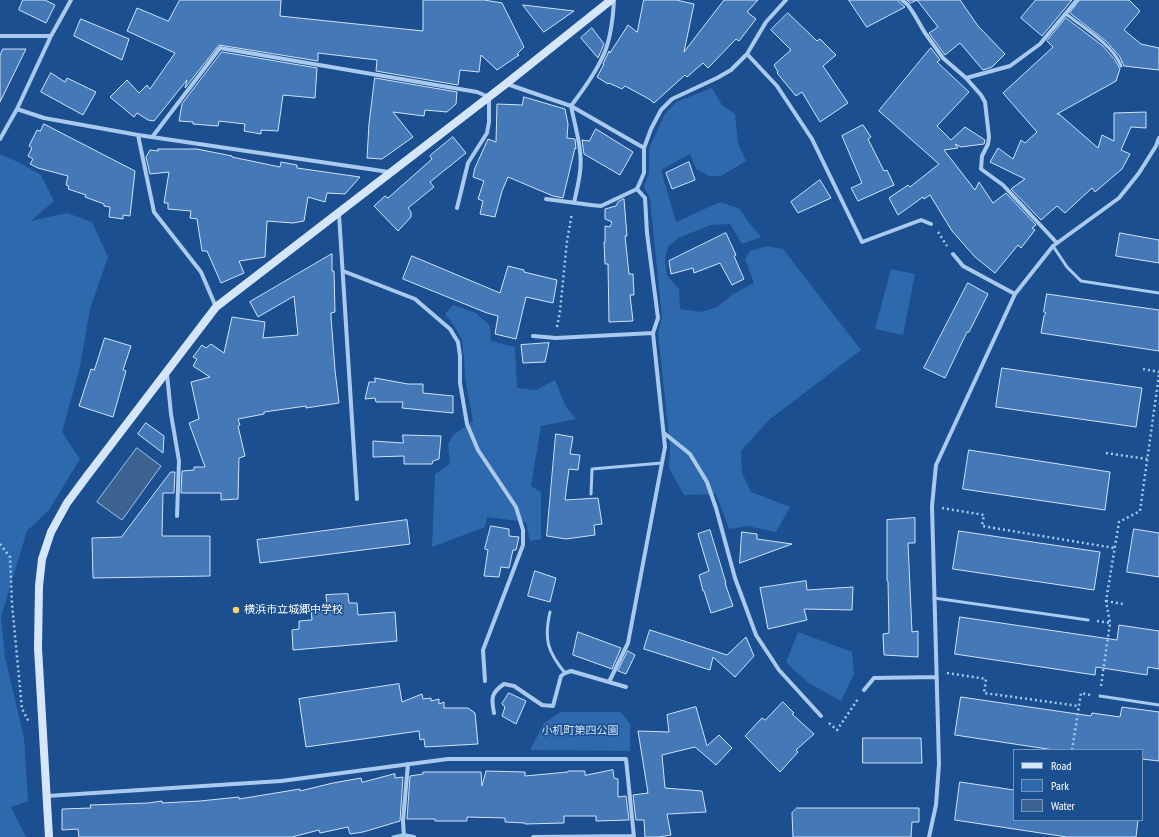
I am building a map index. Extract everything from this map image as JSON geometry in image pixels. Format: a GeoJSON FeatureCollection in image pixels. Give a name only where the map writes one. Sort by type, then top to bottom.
{"type":"FeatureCollection","features":[{"type":"Feature","properties":{"kind":"street"},"geometry":{"type":"LineString","coordinates":[[0,139],[17,109],[51,36],[71,0]]}},
{"type":"Feature","properties":{"kind":"street"},"geometry":{"type":"LineString","coordinates":[[49,837],[38,648],[39,586],[42,558],[51,532],[67,503],[216,307],[507,84],[611,0]]}},
{"type":"Feature","properties":{"kind":"street"},"geometry":{"type":"LineString","coordinates":[[574,203],[581,162],[571,106],[590,80],[603,57],[612,25],[614,0]]}},
{"type":"Feature","properties":{"kind":"street"},"geometry":{"type":"LineString","coordinates":[[546,199],[601,206],[638,189],[644,173],[644,148],[651,129],[661,110],[672,99],[731,70],[747,54],[766,22],[786,0]]}},
{"type":"Feature","properties":{"kind":"street"},"geometry":{"type":"LineString","coordinates":[[902,0],[908,5],[925,33],[943,58],[966,78],[981,95],[985,102],[989,137],[988,144],[982,156],[981,169],[1003,185],[1057,242]]}},
{"type":"Feature","properties":{"kind":"street"},"geometry":{"type":"LineString","coordinates":[[966,78],[1010,66],[1040,44],[1077,0]]}},
{"type":"Feature","properties":{"kind":"street"},"geometry":{"type":"LineString","coordinates":[[0,36],[51,36]]}},
{"type":"Feature","properties":{"kind":"street"},"geometry":{"type":"LineString","coordinates":[[153,136],[220,48],[477,92],[489,97]]}},
{"type":"Feature","properties":{"kind":"street"},"geometry":{"type":"LineString","coordinates":[[747,54],[777,86],[812,139],[862,242],[921,220],[932,224]]}},
{"type":"Feature","properties":{"kind":"street"},"geometry":{"type":"LineString","coordinates":[[507,84],[571,106],[644,148]]}},
{"type":"Feature","properties":{"kind":"street"},"geometry":{"type":"LineString","coordinates":[[456,208],[468,163],[487,134],[489,122],[489,97]]}},
{"type":"Feature","properties":{"kind":"street"},"geometry":{"type":"LineString","coordinates":[[17,109],[44,118],[138,135],[153,136],[391,173]]}},
{"type":"Feature","properties":{"kind":"street"},"geometry":{"type":"LineString","coordinates":[[138,135],[154,212],[201,272],[216,307]]}},
{"type":"Feature","properties":{"kind":"street"},"geometry":{"type":"LineString","coordinates":[[929,837],[936,805],[938,764],[932,506],[936,465],[1015,294],[1057,242],[1119,198],[1139,173],[1156,146],[1159,138]]}},
{"type":"Feature","properties":{"kind":"street"},"geometry":{"type":"LineString","coordinates":[[609,682],[628,642],[666,447],[653,333],[658,318],[645,198],[638,189]]}},
{"type":"Feature","properties":{"kind":"street"},"geometry":{"type":"LineString","coordinates":[[339,214],[357,499]]}},
{"type":"Feature","properties":{"kind":"street"},"geometry":{"type":"LineString","coordinates":[[953,254],[963,266],[1015,294]]}},
{"type":"Feature","properties":{"kind":"street"},"geometry":{"type":"LineString","coordinates":[[342,271],[415,299],[450,329],[458,342],[460,356],[460,382],[468,424],[478,450],[516,507],[522,530],[522,545],[483,650],[485,681]]}},
{"type":"Feature","properties":{"kind":"street"},"geometry":{"type":"LineString","coordinates":[[534,336],[555,338],[653,333]]}},
{"type":"Feature","properties":{"kind":"street"},"geometry":{"type":"LineString","coordinates":[[166,372],[179,461],[177,516]]}},
{"type":"Feature","properties":{"kind":"street"},"geometry":{"type":"LineString","coordinates":[[664,433],[690,454],[707,482],[716,508],[735,578],[756,635],[780,670],[821,716]]}},
{"type":"Feature","properties":{"kind":"street"},"geometry":{"type":"LineString","coordinates":[[494,713],[492,697],[497,689],[504,684],[514,686],[542,705],[553,706],[561,676],[571,671],[626,687]]}},
{"type":"Feature","properties":{"kind":"street"},"geometry":{"type":"LineString","coordinates":[[864,690],[874,678],[937,677]]}},
{"type":"Feature","properties":{"kind":"street"},"geometry":{"type":"LineString","coordinates":[[47,796],[281,781],[448,759],[626,759],[634,837],[533,837]]}},
{"type":"Feature","properties":{"kind":"street"},"geometry":{"type":"LineString","coordinates":[[408,764],[403,821],[404,836],[414,837]]}},
{"type":"Feature","properties":{"kind":"lane"},"geometry":{"type":"LineString","coordinates":[[1066,14],[1094,34],[1118,60],[1121,66]]}},
{"type":"Feature","properties":{"kind":"lane"},"geometry":{"type":"LineString","coordinates":[[1053,246],[1067,267],[1080,281],[1159,293]]}},
{"type":"Feature","properties":{"kind":"lane"},"geometry":{"type":"LineString","coordinates":[[591,494],[592,469],[662,463]]}},
{"type":"Feature","properties":{"kind":"lane"},"geometry":{"type":"LineString","coordinates":[[934,598],[1088,620]]}},
{"type":"Feature","properties":{"kind":"lane"},"geometry":{"type":"LineString","coordinates":[[550,612],[547,627],[547,639],[551,652],[565,673]]}},
{"type":"Feature","properties":{"kind":"lane"},"geometry":{"type":"LineString","coordinates":[[1100,696],[1159,704]]}},
{"type":"Feature","properties":{"kind":"lane"},"geometry":{"type":"LineString","coordinates":[[393,837],[404,836]]}},
{"type":"Feature","properties":{"kind":"path"},"geometry":{"type":"LineString","coordinates":[[555,338],[560,311],[567,241],[574,203]]}},
{"type":"Feature","properties":{"kind":"path"},"geometry":{"type":"LineString","coordinates":[[932,224],[953,254]]}},
{"type":"Feature","properties":{"kind":"path"},"geometry":{"type":"LineString","coordinates":[[1143,369],[1159,372]]}},
{"type":"Feature","properties":{"kind":"path"},"geometry":{"type":"LineString","coordinates":[[1072,749],[1080,693],[1100,696],[1110,623],[1106,600],[1118,522],[1140,511],[1159,375]]}},
{"type":"Feature","properties":{"kind":"path"},"geometry":{"type":"LineString","coordinates":[[1106,453],[1147,459]]}},
{"type":"Feature","properties":{"kind":"path"},"geometry":{"type":"LineString","coordinates":[[932,506],[984,515],[982,526],[1114,548]]}},
{"type":"Feature","properties":{"kind":"path"},"geometry":{"type":"LineString","coordinates":[[0,544],[10,557],[12,604],[22,709],[28,720],[43,727]]}},
{"type":"Feature","properties":{"kind":"path"},"geometry":{"type":"LineString","coordinates":[[1106,600],[1123,604]]}},
{"type":"Feature","properties":{"kind":"path"},"geometry":{"type":"LineString","coordinates":[[936,671],[986,679],[984,693],[1079,706]]}},
{"type":"Feature","properties":{"kind":"path"},"geometry":{"type":"LineString","coordinates":[[821,716],[837,730],[864,690]]}},
{"type":"Feature","properties":{"kind":"green space"},"geometry":{"type":"Polygon","coordinates":[[[712,88],[722,105],[735,114],[738,143],[746,161],[721,176],[709,176],[696,169],[690,154],[661,170],[676,222],[720,202],[740,209],[761,237],[742,244],[730,224],[711,225],[678,238],[668,247],[665,259],[667,275],[679,289],[680,309],[701,312],[717,307],[733,294],[754,283],[745,259],[750,251],[767,246],[783,249],[861,350],[770,419],[741,451],[742,473],[751,492],[790,507],[776,532],[747,526],[729,529],[716,494],[684,495],[669,468],[670,447],[658,333],[662,317],[650,199],[644,187],[649,173],[649,148],[665,114],[676,102],[712,88]]]}},
{"type":"Feature","properties":{"kind":"green space"},"geometry":{"type":"Polygon","coordinates":[[[0,154],[41,175],[54,201],[31,221],[67,213],[92,222],[108,257],[90,309],[80,367],[62,432],[80,459],[49,510],[27,531],[1,617],[5,657],[24,738],[28,801],[11,807],[26,837],[0,837],[0,154]]]}},
{"type":"Feature","properties":{"kind":"green space"},"geometry":{"type":"Polygon","coordinates":[[[891,269],[915,274],[903,335],[875,329],[891,269]]]}},
{"type":"Feature","properties":{"kind":"green space"},"geometry":{"type":"Polygon","coordinates":[[[453,305],[476,313],[490,326],[491,341],[515,347],[517,388],[536,390],[555,380],[566,407],[576,419],[541,426],[531,486],[541,492],[541,539],[530,541],[526,522],[487,517],[485,527],[432,547],[435,474],[450,464],[448,444],[453,435],[473,421],[465,378],[462,340],[455,327],[445,314],[453,305]]]}},
{"type":"Feature","properties":{"kind":"green space"},"geometry":{"type":"Polygon","coordinates":[[[798,632],[852,652],[854,674],[841,701],[807,682],[786,662],[798,632]]]}},
{"type":"Feature","properties":{"kind":"green space","name":"小机町第四公園"},"geometry":{"type":"Polygon","coordinates":[[[561,712],[621,712],[630,724],[630,751],[530,750],[544,723],[561,712]]]}},
{"type":"Feature","properties":{"kind":"water"},"geometry":{"type":"Polygon","coordinates":[[[137,448],[161,466],[122,520],[97,502],[137,448]]]}},
{"type":"Feature","properties":{"kind":"building"},"geometry":{"type":"Polygon","coordinates":[[[23,0],[45,0],[55,5],[46,23],[19,10],[23,0]]]}},
{"type":"Feature","properties":{"kind":"building"},"geometry":{"type":"Polygon","coordinates":[[[180,0],[281,0],[280,16],[423,31],[423,0],[484,0],[502,3],[524,47],[517,54],[519,55],[497,70],[481,55],[479,72],[460,70],[458,85],[376,71],[377,60],[318,53],[318,61],[219,45],[185,88],[187,80],[154,121],[148,120],[137,113],[134,117],[110,97],[127,80],[139,93],[147,85],[150,89],[175,53],[127,31],[137,8],[168,21],[180,0]]]}},
{"type":"Feature","properties":{"kind":"building"},"geometry":{"type":"Polygon","coordinates":[[[644,0],[676,0],[694,4],[684,52],[724,0],[758,0],[747,12],[756,19],[739,41],[736,39],[708,68],[703,63],[687,77],[685,75],[654,103],[625,86],[622,89],[609,83],[608,84],[597,77],[609,51],[610,53],[628,25],[637,32],[644,0]]]}},
{"type":"Feature","properties":{"kind":"building"},"geometry":{"type":"Polygon","coordinates":[[[849,0],[899,0],[899,2],[905,7],[867,27],[849,0]]]}},
{"type":"Feature","properties":{"kind":"building"},"geometry":{"type":"Polygon","coordinates":[[[907,0],[917,0],[911,3],[907,0]]]}},
{"type":"Feature","properties":{"kind":"building"},"geometry":{"type":"Polygon","coordinates":[[[917,0],[960,0],[978,26],[1005,54],[992,67],[983,70],[960,43],[945,55],[929,33],[938,27],[917,0]]]}},
{"type":"Feature","properties":{"kind":"building"},"geometry":{"type":"Polygon","coordinates":[[[1036,0],[1072,0],[1042,36],[1021,18],[1036,0]]]}},
{"type":"Feature","properties":{"kind":"building"},"geometry":{"type":"Polygon","coordinates":[[[1080,0],[1129,0],[1140,11],[1124,30],[1141,44],[1159,48],[1159,70],[1124,66],[1120,57],[1107,42],[1070,13],[1080,0]]]}},
{"type":"Feature","properties":{"kind":"building"},"geometry":{"type":"Polygon","coordinates":[[[523,5],[574,11],[544,32],[523,5]]]}},
{"type":"Feature","properties":{"kind":"building"},"geometry":{"type":"Polygon","coordinates":[[[788,13],[817,41],[820,39],[836,55],[823,66],[848,103],[820,122],[802,92],[796,96],[777,73],[778,72],[774,65],[791,50],[771,30],[788,13]]]}},
{"type":"Feature","properties":{"kind":"building"},"geometry":{"type":"Polygon","coordinates":[[[1066,18],[1103,46],[1115,60],[1120,69],[1116,81],[1057,114],[1059,114],[1098,148],[1102,135],[1114,141],[1114,113],[1146,112],[1146,128],[1131,127],[1121,150],[1130,154],[1122,169],[1095,192],[1092,188],[1065,213],[1057,206],[1041,220],[1011,189],[1025,179],[990,162],[998,148],[1013,159],[1021,140],[1025,143],[1037,132],[1003,93],[1053,47],[1047,41],[1066,18]]]}},
{"type":"Feature","properties":{"kind":"building"},"geometry":{"type":"Polygon","coordinates":[[[81,19],[129,39],[122,60],[74,36],[81,19]]]}},
{"type":"Feature","properties":{"kind":"building"},"geometry":{"type":"Polygon","coordinates":[[[592,28],[604,44],[598,58],[581,38],[592,28]]]}},
{"type":"Feature","properties":{"kind":"building"},"geometry":{"type":"Polygon","coordinates":[[[931,48],[940,60],[937,62],[969,92],[937,126],[951,140],[965,127],[985,140],[984,144],[961,147],[955,144],[958,148],[944,150],[975,190],[979,182],[993,203],[1006,193],[1036,225],[1032,228],[1035,230],[1021,248],[1018,245],[995,273],[975,257],[952,231],[930,195],[924,199],[923,197],[898,215],[889,198],[908,185],[910,187],[939,164],[879,111],[931,48]]]}},
{"type":"Feature","properties":{"kind":"building"},"geometry":{"type":"Polygon","coordinates":[[[3,49],[26,49],[0,102],[0,56],[3,49]]]}},
{"type":"Feature","properties":{"kind":"building"},"geometry":{"type":"Polygon","coordinates":[[[222,52],[317,68],[315,98],[283,95],[278,131],[261,130],[261,134],[244,131],[245,124],[219,121],[218,126],[179,121],[182,104],[222,52]]]}},
{"type":"Feature","properties":{"kind":"building"},"geometry":{"type":"Polygon","coordinates":[[[51,73],[65,82],[67,78],[96,92],[83,115],[41,92],[51,73]]]}},
{"type":"Feature","properties":{"kind":"building"},"geometry":{"type":"Polygon","coordinates":[[[375,78],[457,92],[456,104],[447,112],[425,110],[424,116],[393,112],[413,137],[382,159],[367,158],[369,124],[375,78]]]}},
{"type":"Feature","properties":{"kind":"building"},"geometry":{"type":"Polygon","coordinates":[[[524,97],[565,109],[568,124],[567,138],[575,139],[576,149],[575,148],[563,198],[553,196],[508,177],[502,191],[495,217],[480,214],[483,201],[478,199],[484,181],[473,177],[475,168],[488,139],[496,142],[497,104],[522,105],[524,97]]]}},
{"type":"Feature","properties":{"kind":"building"},"geometry":{"type":"Polygon","coordinates":[[[44,124],[135,171],[130,216],[123,215],[123,219],[109,217],[110,207],[104,206],[104,204],[85,197],[86,195],[68,189],[69,186],[66,185],[68,176],[38,168],[30,164],[33,159],[28,156],[32,148],[29,146],[37,130],[40,131],[44,124]]]}},
{"type":"Feature","properties":{"kind":"building"},"geometry":{"type":"Polygon","coordinates":[[[863,125],[871,137],[868,139],[884,171],[887,170],[894,185],[858,201],[851,188],[862,183],[842,136],[863,125]]]}},
{"type":"Feature","properties":{"kind":"building"},"geometry":{"type":"Polygon","coordinates":[[[596,129],[633,152],[620,175],[584,154],[582,140],[589,141],[596,129]]]}},
{"type":"Feature","properties":{"kind":"building"},"geometry":{"type":"Polygon","coordinates":[[[453,137],[466,153],[430,182],[434,187],[408,208],[411,212],[411,217],[398,231],[374,206],[385,196],[388,198],[432,159],[430,156],[453,137]]]}},
{"type":"Feature","properties":{"kind":"building"},"geometry":{"type":"Polygon","coordinates":[[[158,149],[197,149],[280,167],[281,162],[297,165],[297,168],[360,177],[345,194],[327,193],[325,202],[308,197],[304,221],[293,223],[267,221],[265,257],[239,261],[244,273],[221,283],[207,251],[202,251],[197,219],[190,218],[191,211],[168,209],[168,203],[164,203],[169,172],[150,174],[146,157],[150,150],[158,151],[158,149]]]}},
{"type":"Feature","properties":{"kind":"building"},"geometry":{"type":"Polygon","coordinates":[[[689,162],[695,180],[672,189],[666,173],[689,162]]]}},
{"type":"Feature","properties":{"kind":"building"},"geometry":{"type":"Polygon","coordinates":[[[820,180],[831,198],[798,213],[791,202],[820,180]]]}},
{"type":"Feature","properties":{"kind":"building"},"geometry":{"type":"Polygon","coordinates":[[[624,199],[627,236],[625,236],[629,274],[633,274],[634,295],[630,295],[633,321],[609,322],[608,264],[605,264],[604,242],[605,226],[610,227],[612,222],[605,219],[605,209],[616,206],[618,202],[624,199]]]}},
{"type":"Feature","properties":{"kind":"building"},"geometry":{"type":"Polygon","coordinates":[[[726,233],[736,255],[734,256],[744,279],[732,285],[720,263],[694,273],[693,268],[671,274],[669,261],[726,233]]]}},
{"type":"Feature","properties":{"kind":"building"},"geometry":{"type":"Polygon","coordinates":[[[1120,233],[1159,240],[1159,263],[1116,256],[1120,233]]]}},
{"type":"Feature","properties":{"kind":"building"},"geometry":{"type":"Polygon","coordinates":[[[332,254],[335,312],[331,313],[331,317],[339,403],[264,412],[264,414],[238,419],[240,425],[238,426],[245,456],[239,458],[238,499],[221,500],[221,493],[181,493],[182,471],[194,470],[194,467],[205,467],[189,423],[199,419],[191,382],[210,377],[193,366],[197,359],[193,357],[202,345],[206,348],[211,344],[224,353],[232,317],[265,322],[263,338],[298,335],[294,296],[258,317],[250,302],[332,254]]]}},
{"type":"Feature","properties":{"kind":"building"},"geometry":{"type":"Polygon","coordinates":[[[412,256],[500,293],[508,266],[524,270],[524,272],[557,280],[553,303],[526,297],[516,339],[495,334],[498,316],[403,279],[412,256]]]}},
{"type":"Feature","properties":{"kind":"building"},"geometry":{"type":"Polygon","coordinates":[[[968,283],[988,294],[969,332],[967,332],[945,378],[924,368],[968,283]]]}},
{"type":"Feature","properties":{"kind":"building"},"geometry":{"type":"Polygon","coordinates":[[[1047,294],[1159,310],[1159,351],[1041,333],[1044,316],[1046,313],[1044,312],[1047,294]]]}},
{"type":"Feature","properties":{"kind":"building"},"geometry":{"type":"Polygon","coordinates":[[[105,338],[131,346],[123,370],[126,371],[113,417],[79,406],[91,369],[94,370],[105,338]]]}},
{"type":"Feature","properties":{"kind":"building"},"geometry":{"type":"Polygon","coordinates":[[[549,343],[545,362],[523,363],[521,345],[549,343]]]}},
{"type":"Feature","properties":{"kind":"building"},"geometry":{"type":"Polygon","coordinates":[[[1002,368],[1142,388],[1136,427],[996,407],[1002,368]]]}},
{"type":"Feature","properties":{"kind":"building"},"geometry":{"type":"Polygon","coordinates":[[[375,378],[408,384],[423,384],[423,393],[453,396],[453,413],[402,408],[403,402],[376,402],[375,398],[365,399],[369,382],[375,382],[375,378]]]}},
{"type":"Feature","properties":{"kind":"building"},"geometry":{"type":"Polygon","coordinates":[[[146,423],[164,436],[163,453],[138,434],[146,423]]]}},
{"type":"Feature","properties":{"kind":"building"},"geometry":{"type":"Polygon","coordinates":[[[556,434],[573,437],[570,454],[580,455],[578,470],[569,469],[565,500],[598,498],[602,524],[594,525],[595,535],[566,539],[547,536],[556,434]]]}},
{"type":"Feature","properties":{"kind":"building"},"geometry":{"type":"Polygon","coordinates":[[[403,435],[441,436],[439,459],[433,461],[432,464],[404,464],[404,456],[373,457],[373,441],[403,443],[403,435]]]}},
{"type":"Feature","properties":{"kind":"building"},"geometry":{"type":"Polygon","coordinates":[[[969,450],[1110,472],[1105,510],[963,489],[969,450]]]}},
{"type":"Feature","properties":{"kind":"building"},"geometry":{"type":"Polygon","coordinates":[[[171,472],[175,472],[174,493],[163,493],[162,536],[210,536],[210,576],[93,578],[92,538],[121,537],[171,472]]]}},
{"type":"Feature","properties":{"kind":"building"},"geometry":{"type":"Polygon","coordinates":[[[915,518],[915,543],[908,543],[912,632],[918,631],[918,657],[884,655],[883,634],[889,633],[887,520],[915,518]]]}},
{"type":"Feature","properties":{"kind":"building"},"geometry":{"type":"Polygon","coordinates":[[[407,520],[410,544],[260,563],[257,540],[407,520]]]}},
{"type":"Feature","properties":{"kind":"building"},"geometry":{"type":"Polygon","coordinates":[[[491,526],[509,529],[509,536],[519,537],[516,550],[513,550],[509,568],[501,567],[499,577],[484,576],[488,550],[485,549],[491,526]]]}},
{"type":"Feature","properties":{"kind":"building"},"geometry":{"type":"Polygon","coordinates":[[[1134,529],[1159,533],[1159,577],[1127,572],[1134,529]]]}},
{"type":"Feature","properties":{"kind":"building"},"geometry":{"type":"Polygon","coordinates":[[[710,530],[733,606],[711,613],[699,575],[709,571],[698,534],[710,530]]]}},
{"type":"Feature","properties":{"kind":"building"},"geometry":{"type":"Polygon","coordinates":[[[959,531],[1100,552],[1094,590],[953,569],[959,531]]]}},
{"type":"Feature","properties":{"kind":"building"},"geometry":{"type":"Polygon","coordinates":[[[742,532],[757,534],[757,539],[792,544],[740,563],[742,532]]]}},
{"type":"Feature","properties":{"kind":"building"},"geometry":{"type":"Polygon","coordinates":[[[535,571],[556,578],[550,602],[528,596],[535,571]]]}},
{"type":"Feature","properties":{"kind":"building"},"geometry":{"type":"Polygon","coordinates":[[[806,581],[807,590],[853,587],[852,610],[804,609],[807,620],[768,629],[760,588],[806,581]]]}},
{"type":"Feature","properties":{"kind":"building"},"geometry":{"type":"Polygon","coordinates":[[[348,594],[349,603],[357,603],[358,615],[395,612],[397,641],[293,650],[292,630],[299,629],[299,621],[312,620],[311,609],[327,607],[326,595],[348,594]]]}},
{"type":"Feature","properties":{"kind":"building"},"geometry":{"type":"Polygon","coordinates":[[[960,617],[1117,640],[1119,625],[1159,631],[1159,669],[1148,667],[1147,675],[1096,667],[1095,675],[955,654],[960,617]]]}},
{"type":"Feature","properties":{"kind":"building"},"geometry":{"type":"Polygon","coordinates":[[[650,630],[727,655],[746,637],[754,656],[735,677],[713,657],[710,670],[644,649],[650,630]]]}},
{"type":"Feature","properties":{"kind":"building"},"geometry":{"type":"Polygon","coordinates":[[[578,632],[621,648],[612,669],[573,655],[578,632]]]}},
{"type":"Feature","properties":{"kind":"building"},"geometry":{"type":"Polygon","coordinates":[[[628,651],[635,655],[626,674],[618,671],[628,651]]]}},
{"type":"Feature","properties":{"kind":"building"},"geometry":{"type":"Polygon","coordinates":[[[399,684],[402,702],[422,694],[423,699],[431,698],[431,701],[439,699],[439,704],[444,702],[444,708],[468,708],[475,713],[478,744],[425,747],[424,739],[420,740],[419,731],[306,747],[299,699],[399,684]]]}},
{"type":"Feature","properties":{"kind":"building"},"geometry":{"type":"Polygon","coordinates":[[[509,693],[526,701],[516,724],[502,716],[505,707],[502,704],[509,693]]]}},
{"type":"Feature","properties":{"kind":"building"},"geometry":{"type":"Polygon","coordinates":[[[961,697],[1091,716],[1092,713],[1120,717],[1122,707],[1159,712],[1159,761],[1143,759],[1143,749],[1047,749],[955,735],[961,697]]]}},
{"type":"Feature","properties":{"kind":"building"},"geometry":{"type":"Polygon","coordinates":[[[783,702],[794,713],[792,714],[814,734],[796,750],[798,752],[780,772],[745,736],[762,718],[765,720],[783,702]]]}},
{"type":"Feature","properties":{"kind":"building"},"geometry":{"type":"Polygon","coordinates":[[[696,707],[707,746],[719,735],[732,748],[716,765],[695,747],[662,755],[665,788],[702,791],[706,812],[667,814],[671,835],[645,837],[644,820],[636,820],[633,795],[648,793],[638,731],[669,732],[667,715],[696,707]]]}},
{"type":"Feature","properties":{"kind":"building"},"geometry":{"type":"Polygon","coordinates":[[[863,738],[921,738],[922,763],[863,763],[863,738]]]}},
{"type":"Feature","properties":{"kind":"building"},"geometry":{"type":"Polygon","coordinates":[[[613,770],[614,778],[618,779],[618,797],[626,796],[629,820],[596,821],[596,816],[564,816],[564,823],[525,824],[505,822],[505,818],[467,817],[467,821],[407,819],[410,776],[423,774],[423,772],[481,772],[482,786],[486,771],[525,772],[525,776],[568,771],[585,771],[585,775],[613,770]]]}},
{"type":"Feature","properties":{"kind":"building"},"geometry":{"type":"Polygon","coordinates":[[[395,774],[395,778],[403,777],[400,821],[363,832],[350,834],[348,827],[320,833],[319,830],[292,837],[79,837],[78,829],[62,830],[62,809],[91,808],[90,805],[148,803],[162,801],[162,803],[200,801],[239,797],[239,799],[300,789],[300,791],[361,778],[362,782],[395,774]]]}},
{"type":"Feature","properties":{"kind":"building"},"geometry":{"type":"Polygon","coordinates":[[[960,782],[1013,790],[1013,821],[1138,821],[1136,837],[1067,837],[955,820],[960,782]]]}},
{"type":"Feature","properties":{"kind":"building"},"geometry":{"type":"Polygon","coordinates":[[[797,808],[919,808],[919,822],[912,822],[911,837],[793,837],[792,813],[797,808]]]}},
{"type":"Feature","properties":{"kind":"place","name":"横浜市立城郷中学校"},"geometry":{"type":"Point","coordinates":[236,610]}}]}
